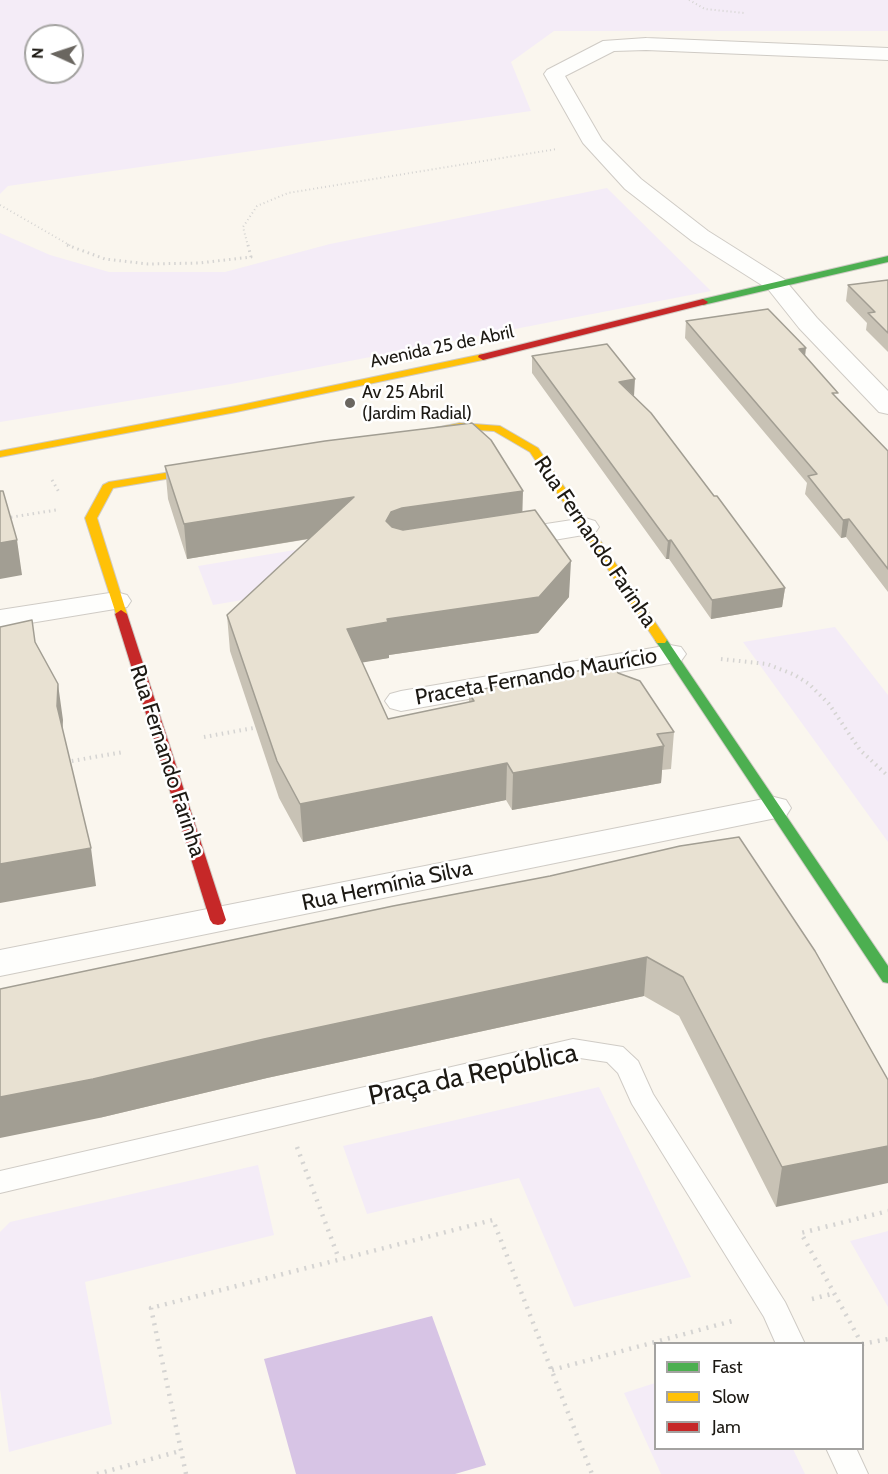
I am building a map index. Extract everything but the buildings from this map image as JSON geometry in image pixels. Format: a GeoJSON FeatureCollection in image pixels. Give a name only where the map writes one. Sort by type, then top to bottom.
{"type":"FeatureCollection","features":[{"type":"Feature","properties":{"kind":"street"},"geometry":{"type":"LineString","coordinates":[[888,54],[646,44],[610,45],[554,74],[593,142],[633,184],[700,236],[776,284],[808,324],[888,406]]}},
{"type":"Feature","properties":{"kind":"street","name":"Avenida 25 de Abril"},"geometry":{"type":"LineString","coordinates":[[0,454],[236,409],[515,350],[776,284],[888,259]]}},
{"type":"Feature","properties":{"kind":"street","name":"Rua Fernando Farinha"},"geometry":{"type":"LineString","coordinates":[[425,432],[460,426],[496,428],[534,450],[888,978]]}},
{"type":"Feature","properties":{"kind":"street","name":"Rua Fernando Farinha"},"geometry":{"type":"LineString","coordinates":[[218,920],[160,745],[91,518],[109,485],[226,466]]}},
{"type":"Feature","properties":{"kind":"street"},"geometry":{"type":"LineString","coordinates":[[483,542],[585,527]]}},
{"type":"Feature","properties":{"kind":"street"},"geometry":{"type":"LineString","coordinates":[[13,617],[116,601]]}},
{"type":"Feature","properties":{"kind":"street","name":"Praceta Fernando Maurício"},"geometry":{"type":"LineString","coordinates":[[401,701],[670,654]]}},
{"type":"Feature","properties":{"kind":"street","name":"Rua Hermínia Silva"},"geometry":{"type":"LineString","coordinates":[[0,963],[774,808]]}},
{"type":"Feature","properties":{"kind":"lane","name":"Praça da República"},"geometry":{"type":"LineString","coordinates":[[0,1182],[573,1048],[614,1054],[629,1068],[641,1097],[775,1310],[790,1342]]}},
{"type":"Feature","properties":{"kind":"lane"},"geometry":{"type":"LineString","coordinates":[[841,1450],[853,1474]]}},
{"type":"Feature","properties":{"kind":"path"},"geometry":{"type":"LineString","coordinates":[[0,205],[68,245],[105,259],[148,264],[199,263],[251,257],[243,227],[257,206],[288,193],[593,142]]}},
{"type":"Feature","properties":{"kind":"path"},"geometry":{"type":"LineString","coordinates":[[0,519],[58,510]]}},
{"type":"Feature","properties":{"kind":"path"},"geometry":{"type":"LineString","coordinates":[[670,654],[755,662],[795,675],[820,693],[860,750],[888,776]]}},
{"type":"Feature","properties":{"kind":"path"},"geometry":{"type":"LineString","coordinates":[[57,764],[264,726]]}},
{"type":"Feature","properties":{"kind":"path"},"geometry":{"type":"LineString","coordinates":[[285,1116],[339,1259]]}},
{"type":"Feature","properties":{"kind":"path"},"geometry":{"type":"LineString","coordinates":[[861,1342],[801,1233],[888,1211]]}},
{"type":"Feature","properties":{"kind":"path"},"geometry":{"type":"LineString","coordinates":[[186,1474],[151,1308],[493,1220],[592,1474]]}},
{"type":"Feature","properties":{"kind":"path"},"geometry":{"type":"LineString","coordinates":[[656,1342],[835,1293]]}},
{"type":"Feature","properties":{"kind":"path"},"geometry":{"type":"LineString","coordinates":[[864,1344],[888,1339]]}},
{"type":"Feature","properties":{"kind":"path"},"geometry":{"type":"LineString","coordinates":[[551,1370],[654,1342]]}},
{"type":"Feature","properties":{"kind":"path"},"geometry":{"type":"LineString","coordinates":[[97,1474],[180,1451]]}},
{"type":"Feature","properties":{"kind":"shaded area"},"geometry":{"type":"Polygon","coordinates":[[[0,0],[888,0],[888,31],[554,31],[511,62],[531,111],[8,186],[0,194],[0,0]]]}},
{"type":"Feature","properties":{"kind":"shaded area"},"geometry":{"type":"Polygon","coordinates":[[[607,188],[711,291],[231,384],[0,422],[0,233],[50,255],[109,272],[225,272],[330,244],[607,188]]]}},
{"type":"Feature","properties":{"kind":"shaded area"},"geometry":{"type":"Polygon","coordinates":[[[392,534],[412,571],[213,605],[198,566],[392,534]]]}},
{"type":"Feature","properties":{"kind":"shaded area"},"geometry":{"type":"Polygon","coordinates":[[[835,627],[888,695],[888,842],[743,642],[835,627]]]}},
{"type":"Feature","properties":{"kind":"shaded area"},"geometry":{"type":"Polygon","coordinates":[[[599,1087],[691,1277],[574,1307],[519,1178],[367,1214],[343,1146],[599,1087]]]}},
{"type":"Feature","properties":{"kind":"shaded area"},"geometry":{"type":"Polygon","coordinates":[[[258,1165],[274,1235],[85,1282],[112,1424],[9,1452],[0,1389],[0,1232],[10,1222],[258,1165]]]}},
{"type":"Feature","properties":{"kind":"shaded area"},"geometry":{"type":"Polygon","coordinates":[[[888,1231],[888,1307],[850,1241],[888,1231]]]}},
{"type":"Feature","properties":{"kind":"shaded area"},"geometry":{"type":"Polygon","coordinates":[[[432,1316],[486,1465],[455,1474],[296,1474],[264,1359],[432,1316]]]}},
{"type":"Feature","properties":{"kind":"shaded area"},"geometry":{"type":"Polygon","coordinates":[[[654,1383],[654,1450],[793,1450],[805,1474],[661,1474],[624,1393],[654,1383]]]}},
{"type":"Feature","properties":{"kind":"traffic: fast"},"geometry":{"type":"LineString","coordinates":[[703,302],[888,259]]}},
{"type":"Feature","properties":{"kind":"traffic: fast"},"geometry":{"type":"LineString","coordinates":[[661,640],[888,978]]}},
{"type":"Feature","properties":{"kind":"traffic: slow"},"geometry":{"type":"LineString","coordinates":[[0,454],[236,409],[483,357]]}},
{"type":"Feature","properties":{"kind":"traffic: slow"},"geometry":{"type":"LineString","coordinates":[[434,431],[460,426],[496,428],[534,450],[661,640]]}},
{"type":"Feature","properties":{"kind":"traffic: slow"},"geometry":{"type":"LineString","coordinates":[[121,614],[91,518],[109,485],[208,469]]}},
{"type":"Feature","properties":{"kind":"traffic: jam"},"geometry":{"type":"LineString","coordinates":[[483,357],[703,302]]}},
{"type":"Feature","properties":{"kind":"traffic: jam"},"geometry":{"type":"LineString","coordinates":[[121,614],[218,920]]}},
{"type":"Feature","properties":{"kind":"place","name":"Av 25 Abril (Jardim Radial)"},"geometry":{"type":"Point","coordinates":[350,403]}}]}
